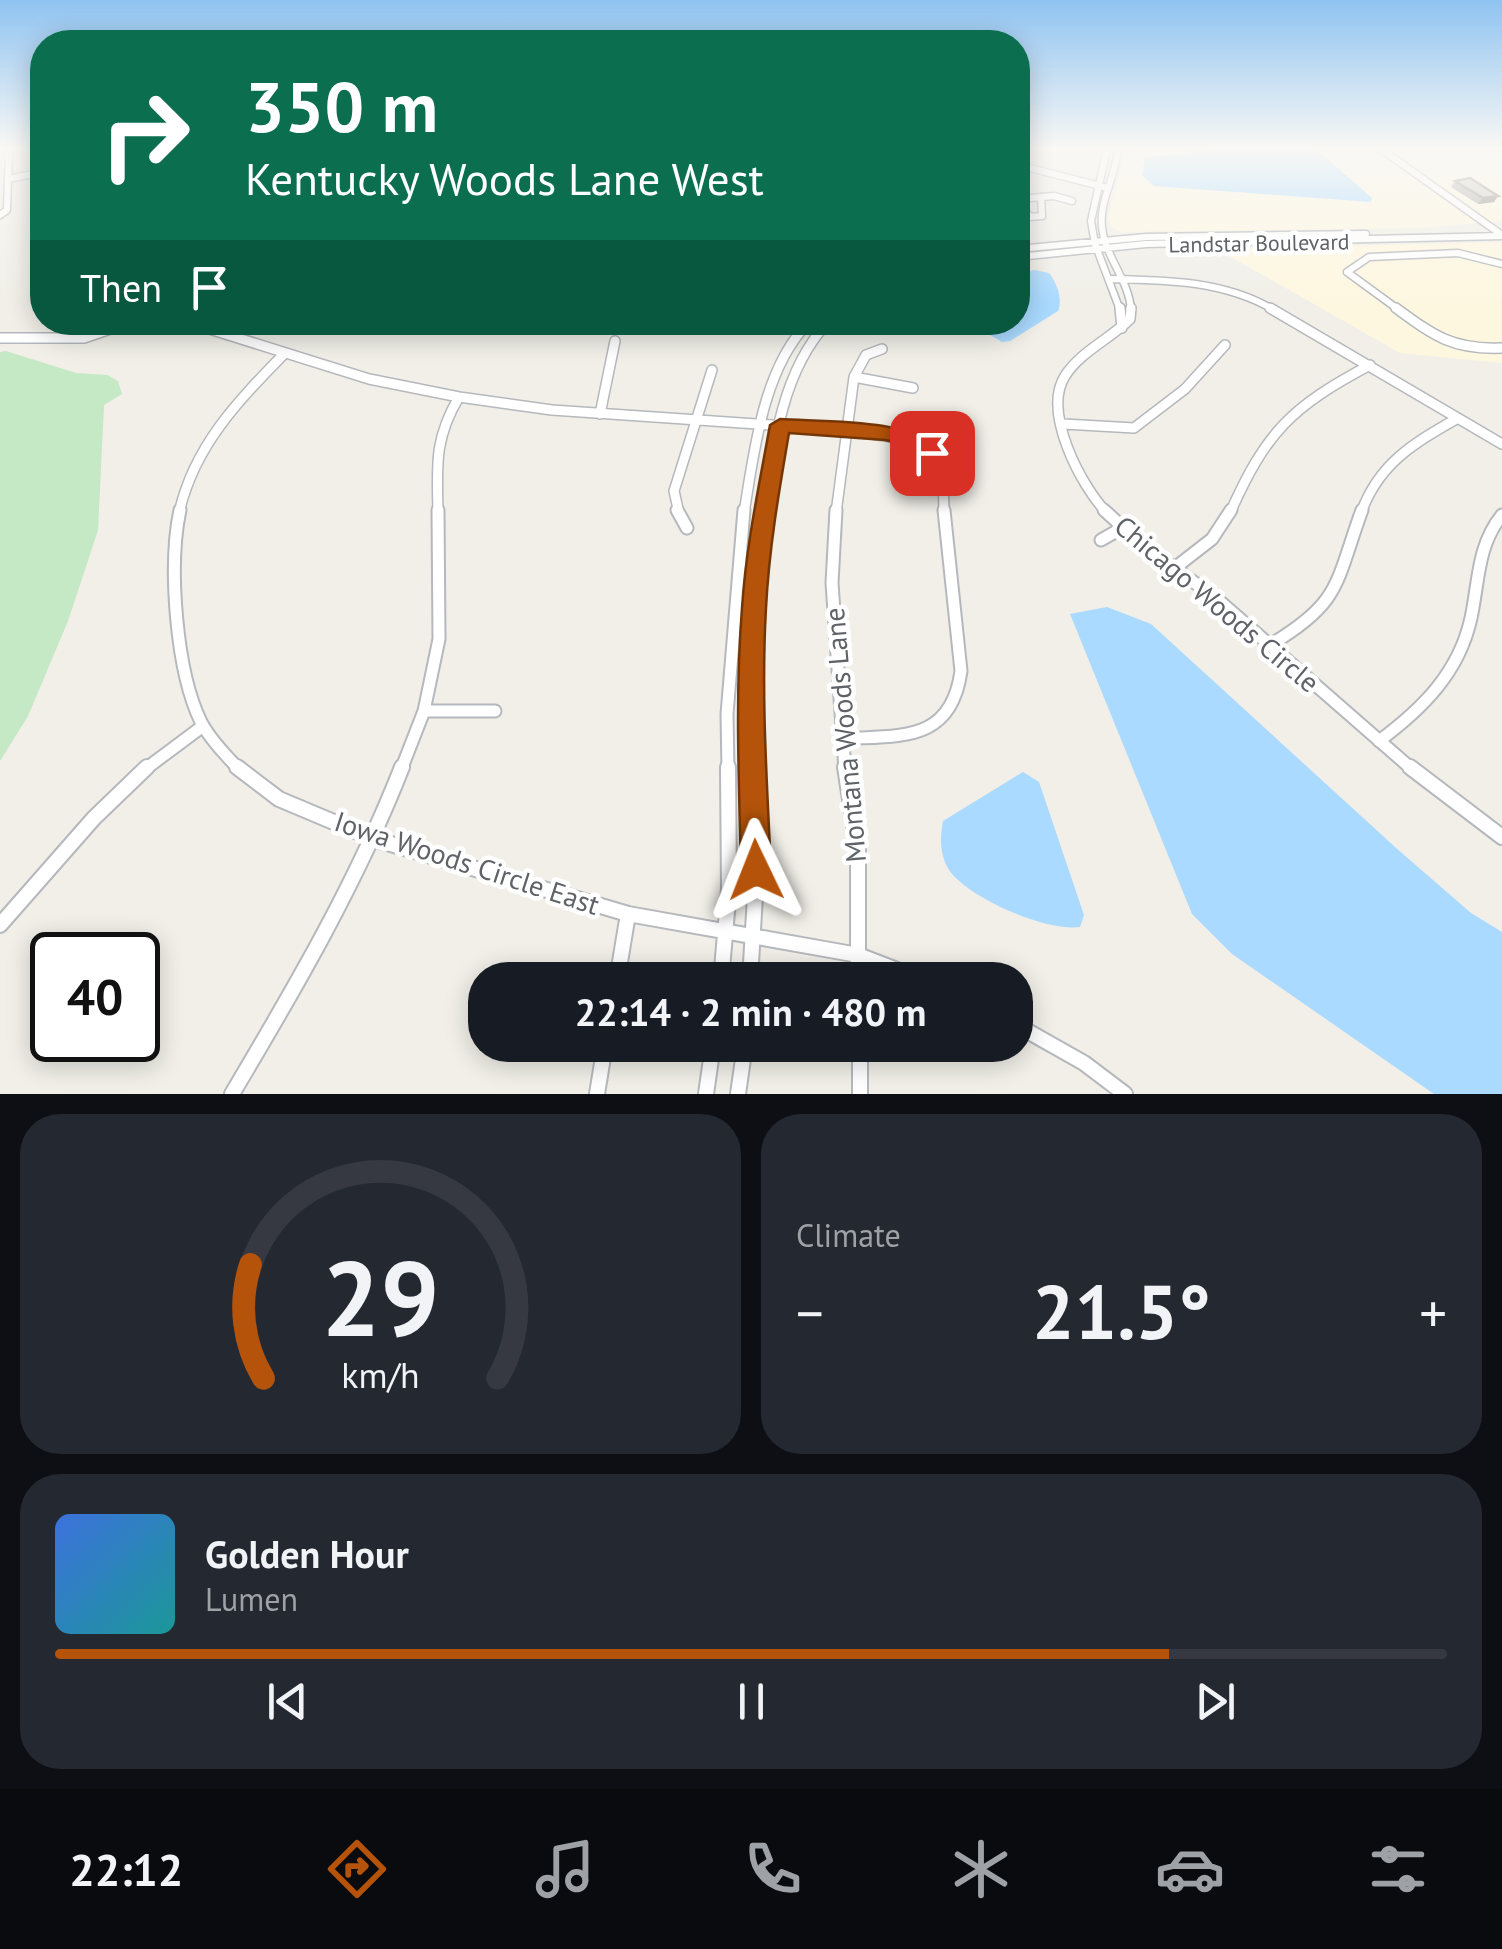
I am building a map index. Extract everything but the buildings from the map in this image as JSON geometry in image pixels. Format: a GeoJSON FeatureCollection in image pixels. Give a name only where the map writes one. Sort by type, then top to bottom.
{"type":"FeatureCollection","features":[{"type":"Feature","properties":{"kind":"street"},"geometry":{"type":"LineString","coordinates":[[1030,216],[1042,216],[1040,200]]}},
{"type":"Feature","properties":{"kind":"street"},"geometry":{"type":"LineString","coordinates":[[1064,200],[1072,201]]}},
{"type":"Feature","properties":{"kind":"street"},"geometry":{"type":"LineString","coordinates":[[1094,200],[1090,209],[1100,243]]}},
{"type":"Feature","properties":{"kind":"street"},"geometry":{"type":"LineString","coordinates":[[1100,243],[1100,217],[1106,200]]}},
{"type":"Feature","properties":{"kind":"street"},"geometry":{"type":"LineString","coordinates":[[1451,200],[1499,235]]}},
{"type":"Feature","properties":{"kind":"street","name":"Landstar Boulevard"},"geometry":{"type":"LineString","coordinates":[[1030,248],[1100,243],[1499,235]]}},
{"type":"Feature","properties":{"kind":"street","name":"Landstar Boulevard"},"geometry":{"type":"LineString","coordinates":[[1030,256],[1100,243]]}},
{"type":"Feature","properties":{"kind":"street","name":"Chicago Woods Circle"},"geometry":{"type":"LineString","coordinates":[[1100,243],[1133,308],[1122,328],[1073,365],[1060,385],[1057,401],[1082,483],[1100,507],[1270,645],[1378,741],[1502,837]]}},
{"type":"Feature","properties":{"kind":"street"},"geometry":{"type":"LineString","coordinates":[[1502,264],[1458,253],[1369,256],[1347,272],[1440,340],[1474,349],[1502,348]]}},
{"type":"Feature","properties":{"kind":"street"},"geometry":{"type":"LineString","coordinates":[[1117,279],[1218,285],[1252,297],[1502,444]]}},
{"type":"Feature","properties":{"kind":"street"},"geometry":{"type":"LineString","coordinates":[[0,338],[76,341],[102,335]]}},
{"type":"Feature","properties":{"kind":"street"},"geometry":{"type":"LineString","coordinates":[[226,335],[369,379],[459,396],[600,414],[844,430],[912,440],[932,453],[944,470],[945,539],[962,671],[958,694],[948,714],[921,732],[840,738]]}},
{"type":"Feature","properties":{"kind":"street"},"geometry":{"type":"LineString","coordinates":[[722,962],[732,604],[742,522],[762,424],[782,358],[799,335]]}},
{"type":"Feature","properties":{"kind":"street"},"geometry":{"type":"LineString","coordinates":[[751,962],[754,609],[760,540],[780,425],[796,364],[814,335]]}},
{"type":"Feature","properties":{"kind":"street"},"geometry":{"type":"LineString","coordinates":[[600,414],[608,386],[610,348],[615,341]]}},
{"type":"Feature","properties":{"kind":"street"},"geometry":{"type":"LineString","coordinates":[[1064,424],[1133,428],[1158,414],[1191,380],[1223,356],[1226,345]]}},
{"type":"Feature","properties":{"kind":"street"},"geometry":{"type":"LineString","coordinates":[[882,349],[866,356],[854,377],[913,388]]}},
{"type":"Feature","properties":{"kind":"street","name":"Iowa Woods Circle East"},"geometry":{"type":"LineString","coordinates":[[284,354],[227,412],[206,444],[184,492],[172,546],[185,682],[203,726],[238,768],[279,799],[374,839],[628,914],[858,955],[876,962]]}},
{"type":"Feature","properties":{"kind":"street"},"geometry":{"type":"LineString","coordinates":[[1176,567],[1222,531],[1259,452],[1280,425],[1328,387],[1370,365]]}},
{"type":"Feature","properties":{"kind":"street"},"geometry":{"type":"LineString","coordinates":[[687,528],[674,504],[674,491],[712,370]]}},
{"type":"Feature","properties":{"kind":"street","name":"Montana Woods Lane"},"geometry":{"type":"LineString","coordinates":[[854,377],[844,430],[832,583],[840,738],[858,851],[858,962]]}},
{"type":"Feature","properties":{"kind":"street"},"geometry":{"type":"LineString","coordinates":[[232,1094],[374,839],[424,711],[439,639],[437,447],[459,396]]}},
{"type":"Feature","properties":{"kind":"street"},"geometry":{"type":"LineString","coordinates":[[1270,645],[1313,618],[1327,601],[1342,576],[1349,542],[1375,481],[1393,460],[1458,418]]}},
{"type":"Feature","properties":{"kind":"street"},"geometry":{"type":"LineString","coordinates":[[1378,741],[1435,696],[1461,651],[1470,622],[1484,537],[1502,515]]}},
{"type":"Feature","properties":{"kind":"street"},"geometry":{"type":"LineString","coordinates":[[1101,540],[1124,527]]}},
{"type":"Feature","properties":{"kind":"street"},"geometry":{"type":"LineString","coordinates":[[424,711],[495,711]]}},
{"type":"Feature","properties":{"kind":"street"},"geometry":{"type":"LineString","coordinates":[[0,925],[110,797],[156,756],[203,726]]}},
{"type":"Feature","properties":{"kind":"street"},"geometry":{"type":"LineString","coordinates":[[620,962],[628,914]]}},
{"type":"Feature","properties":{"kind":"street"},"geometry":{"type":"LineString","coordinates":[[1033,1034],[1084,1063],[1126,1094]]}},
{"type":"Feature","properties":{"kind":"street"},"geometry":{"type":"LineString","coordinates":[[597,1094],[602,1062]]}},
{"type":"Feature","properties":{"kind":"street"},"geometry":{"type":"LineString","coordinates":[[706,1094],[711,1062]]}},
{"type":"Feature","properties":{"kind":"street"},"geometry":{"type":"LineString","coordinates":[[738,1094],[743,1062]]}},
{"type":"Feature","properties":{"kind":"street"},"geometry":{"type":"LineString","coordinates":[[860,1062],[860,1094]]}},
{"type":"Feature","properties":{"kind":"shaded area"},"geometry":{"type":"Polygon","coordinates":[[[1113,200],[1502,200],[1502,221],[1420,228],[1123,232],[1111,227],[1108,217],[1113,200]]]}},
{"type":"Feature","properties":{"kind":"shaded area"},"geometry":{"type":"Polygon","coordinates":[[[1502,242],[1502,363],[1400,353],[1217,249],[1502,242]]]}},
{"type":"Feature","properties":{"kind":"green space"},"geometry":{"type":"Polygon","coordinates":[[[0,352],[76,373],[107,375],[118,381],[122,394],[104,405],[98,530],[68,621],[28,716],[0,761],[0,352]]]}},
{"type":"Feature","properties":{"kind":"water"},"geometry":{"type":"Polygon","coordinates":[[[1030,271],[1049,273],[1059,306],[1058,311],[1030,328],[1030,271]]]}},
{"type":"Feature","properties":{"kind":"water"},"geometry":{"type":"Polygon","coordinates":[[[990,335],[1020,335],[1010,341],[1002,342],[990,335]]]}},
{"type":"Feature","properties":{"kind":"water"},"geometry":{"type":"Polygon","coordinates":[[[1107,607],[1151,624],[1395,847],[1471,913],[1502,932],[1502,1094],[1434,1094],[1232,954],[1192,914],[1070,614],[1107,607]]]}},
{"type":"Feature","properties":{"kind":"water"},"geometry":{"type":"Polygon","coordinates":[[[1023,772],[1039,782],[1084,915],[1080,927],[1050,925],[998,906],[957,879],[944,860],[943,821],[1023,772]]]}},
{"type":"Feature","properties":{"kind":"route"},"geometry":{"type":"LineString","coordinates":[[756,870],[751,715],[754,609],[760,540],[780,425],[885,434],[912,440],[932,453]]}}]}
